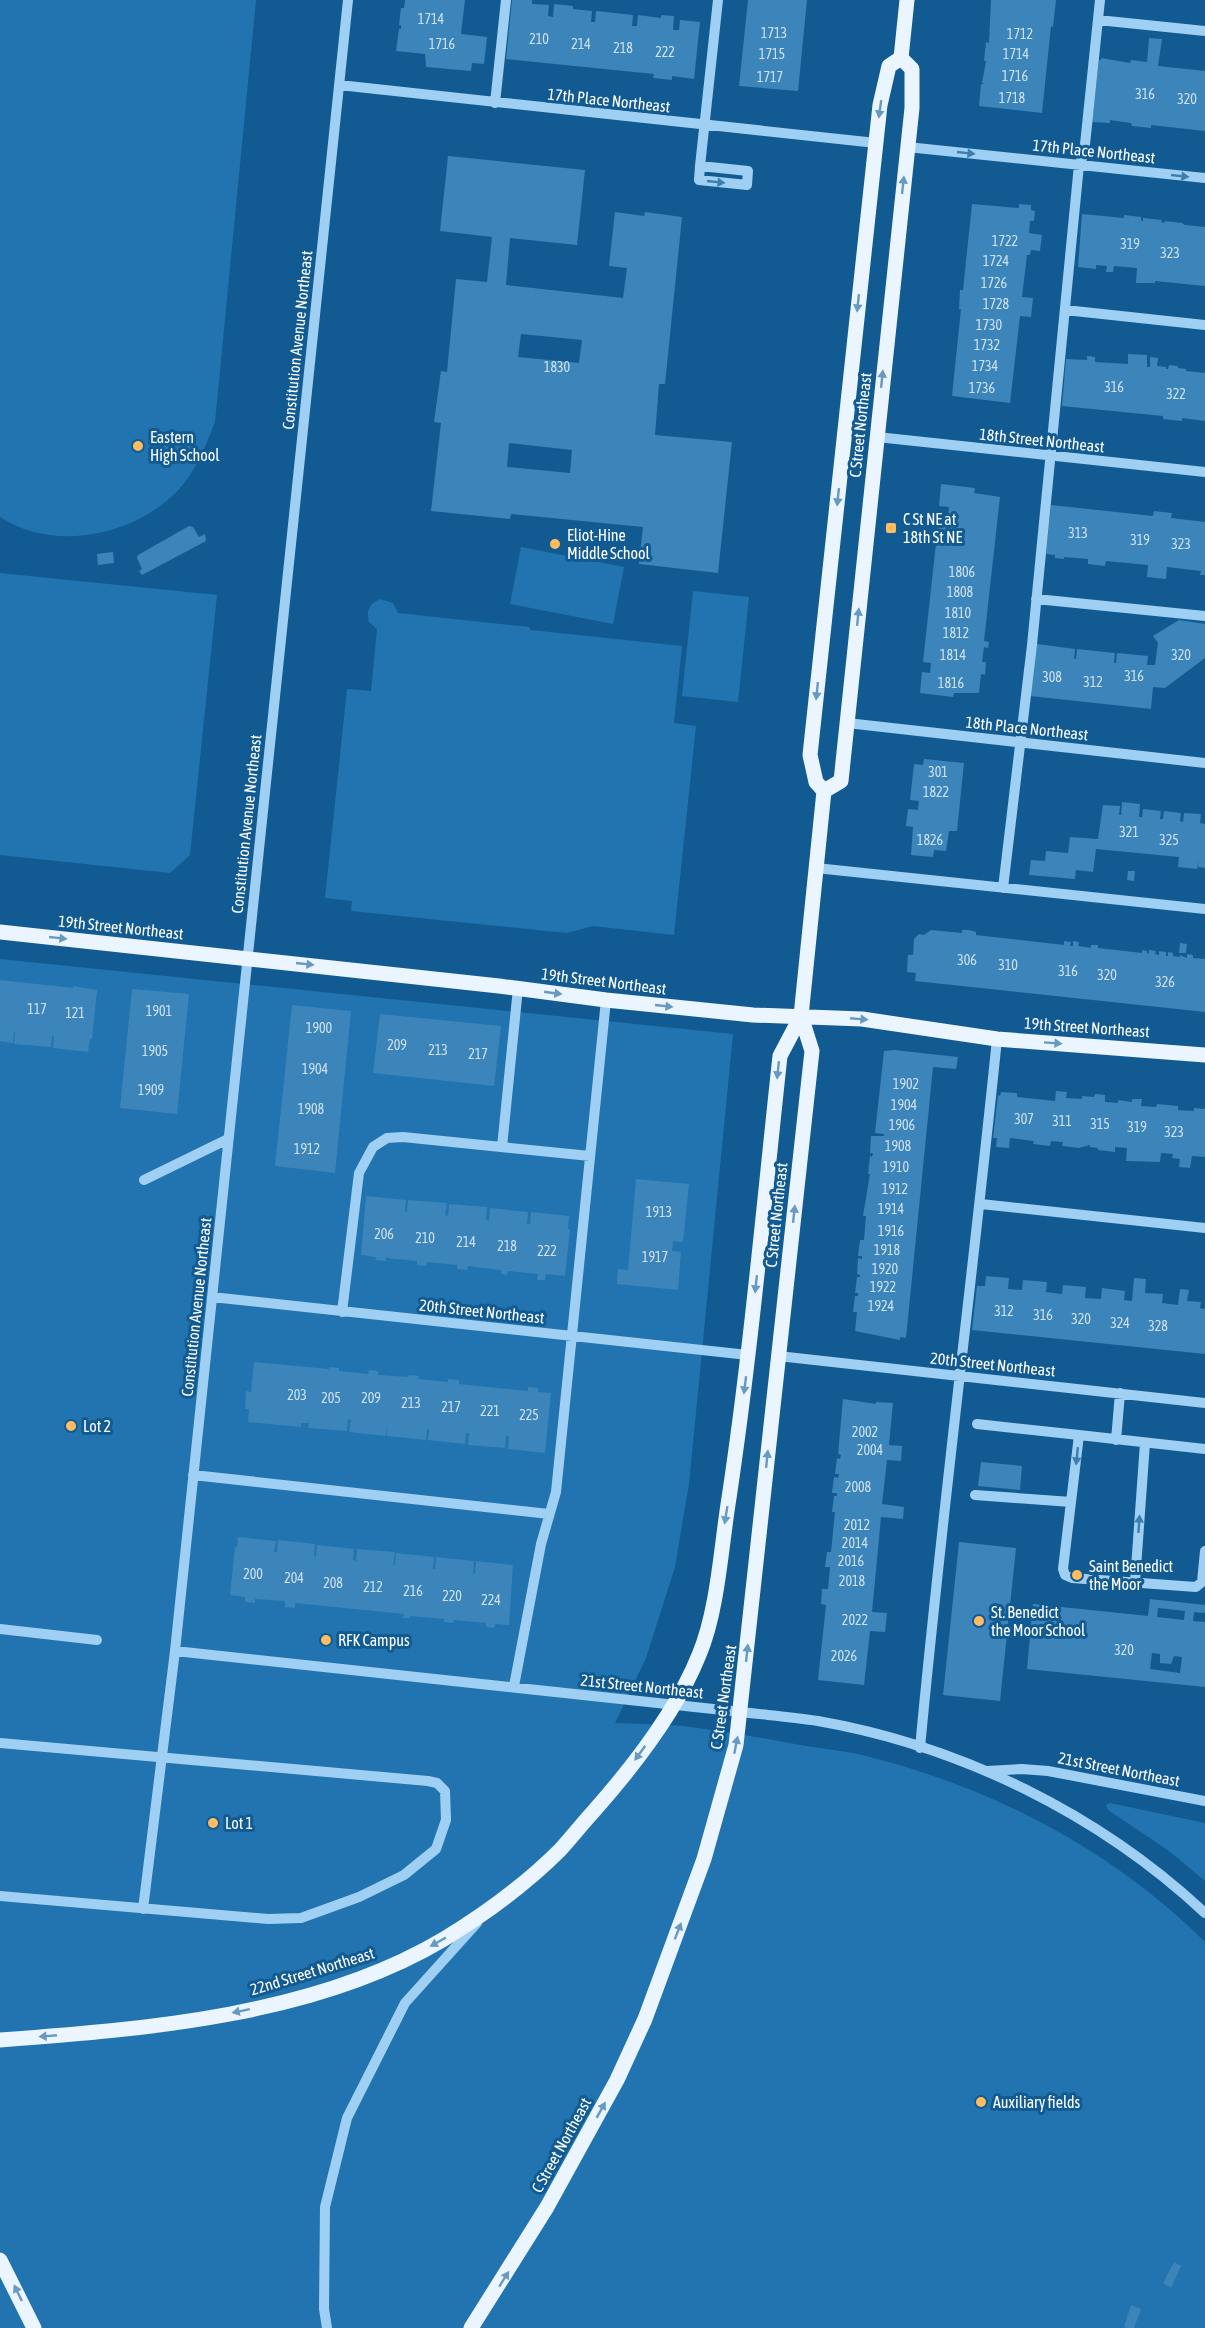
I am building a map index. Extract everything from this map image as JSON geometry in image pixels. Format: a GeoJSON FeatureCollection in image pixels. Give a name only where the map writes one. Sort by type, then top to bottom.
{"type":"FeatureCollection","features":[{"type":"Feature","properties":{"kind":"main road","name":"C Street Northeast"},"geometry":{"type":"LineString","coordinates":[[672,1705],[699,1655],[712,1611],[748,1355],[780,1056],[801,1016],[824,791],[816,782],[810,755],[880,105],[889,66],[900,58],[907,0]]}},
{"type":"Feature","properties":{"kind":"main road","name":"C Street Northeast"},"geometry":{"type":"LineString","coordinates":[[824,791],[841,781],[908,147],[912,108],[912,69],[900,58]]}},
{"type":"Feature","properties":{"kind":"main road","name":"19th Street Northeast"},"geometry":{"type":"LineString","coordinates":[[0,933],[247,958],[753,1015],[862,1019],[998,1039],[1205,1055]]}},
{"type":"Feature","properties":{"kind":"main road","name":"C Street Northeast"},"geometry":{"type":"LineString","coordinates":[[471,2328],[547,2207],[617,2080],[645,2019],[704,1859],[736,1745],[812,1051],[801,1016]]}},
{"type":"Feature","properties":{"kind":"main road","name":"22nd Street Northeast"},"geometry":{"type":"LineString","coordinates":[[0,2040],[147,2026],[223,2014],[298,1998],[388,1967],[443,1939],[493,1906],[558,1851],[618,1784],[672,1705]]}},
{"type":"Feature","properties":{"kind":"main road"},"geometry":{"type":"LineString","coordinates":[[0,2260],[34,2328]]}},
{"type":"Feature","properties":{"kind":"street","name":"Constitution Avenue Northeast"},"geometry":{"type":"LineString","coordinates":[[143,1909],[175,1651],[348,0]]}},
{"type":"Feature","properties":{"kind":"street"},"geometry":{"type":"LineString","coordinates":[[495,103],[506,0]]}},
{"type":"Feature","properties":{"kind":"street"},"geometry":{"type":"LineString","coordinates":[[700,166],[718,0]]}},
{"type":"Feature","properties":{"kind":"street"},"geometry":{"type":"LineString","coordinates":[[1003,888],[1021,743],[1079,165],[1084,154],[1100,0]]}},
{"type":"Feature","properties":{"kind":"street"},"geometry":{"type":"LineString","coordinates":[[1098,20],[1205,31]]}},
{"type":"Feature","properties":{"kind":"street","name":"17th Place Northeast"},"geometry":{"type":"LineString","coordinates":[[339,85],[876,143]]}},
{"type":"Feature","properties":{"kind":"street","name":"17th Place Northeast"},"geometry":{"type":"LineString","coordinates":[[908,147],[1205,178]]}},
{"type":"Feature","properties":{"kind":"street"},"geometry":{"type":"LineString","coordinates":[[1065,310],[1205,325]]}},
{"type":"Feature","properties":{"kind":"street","name":"18th Street Northeast"},"geometry":{"type":"LineString","coordinates":[[877,437],[1205,472]]}},
{"type":"Feature","properties":{"kind":"street"},"geometry":{"type":"LineString","coordinates":[[1036,599],[1205,616]]}},
{"type":"Feature","properties":{"kind":"street","name":"18th Place Northeast"},"geometry":{"type":"LineString","coordinates":[[847,723],[1205,763]]}},
{"type":"Feature","properties":{"kind":"street"},"geometry":{"type":"LineString","coordinates":[[816,868],[1205,909]]}},
{"type":"Feature","properties":{"kind":"street"},"geometry":{"type":"LineString","coordinates":[[502,1147],[518,988]]}},
{"type":"Feature","properties":{"kind":"street"},"geometry":{"type":"LineString","coordinates":[[514,1686],[540,1544],[556,1492],[606,1000]]}},
{"type":"Feature","properties":{"kind":"street"},"geometry":{"type":"LineString","coordinates":[[920,1748],[959,1376],[981,1204],[998,1039]]}},
{"type":"Feature","properties":{"kind":"street"},"geometry":{"type":"LineString","coordinates":[[342,1312],[356,1183],[363,1163],[373,1147],[380,1141],[395,1137],[590,1156]]}},
{"type":"Feature","properties":{"kind":"street"},"geometry":{"type":"LineString","coordinates":[[144,1180],[228,1139]]}},
{"type":"Feature","properties":{"kind":"street"},"geometry":{"type":"LineString","coordinates":[[981,1204],[1205,1228]]}},
{"type":"Feature","properties":{"kind":"street","name":"20th Street Northeast"},"geometry":{"type":"LineString","coordinates":[[212,1297],[748,1355]]}},
{"type":"Feature","properties":{"kind":"street","name":"20th Street Northeast"},"geometry":{"type":"LineString","coordinates":[[778,1356],[1205,1403]]}},
{"type":"Feature","properties":{"kind":"street"},"geometry":{"type":"LineString","coordinates":[[1116,1440],[1120,1393]]}},
{"type":"Feature","properties":{"kind":"street"},"geometry":{"type":"LineString","coordinates":[[977,1425],[1205,1449]]}},
{"type":"Feature","properties":{"kind":"street"},"geometry":{"type":"LineString","coordinates":[[1079,1435],[1063,1569],[1065,1575],[1072,1578],[1196,1587],[1202,1582],[1205,1551]]}},
{"type":"Feature","properties":{"kind":"street"},"geometry":{"type":"LineString","coordinates":[[1135,1582],[1145,1443]]}},
{"type":"Feature","properties":{"kind":"street"},"geometry":{"type":"LineString","coordinates":[[193,1475],[549,1514]]}},
{"type":"Feature","properties":{"kind":"street"},"geometry":{"type":"LineString","coordinates":[[975,1495],[1071,1502]]}},
{"type":"Feature","properties":{"kind":"street"},"geometry":{"type":"LineString","coordinates":[[0,1629],[96,1640]]}},
{"type":"Feature","properties":{"kind":"street","name":"21st Street Northeast"},"geometry":{"type":"LineString","coordinates":[[175,1651],[514,1686],[828,1723],[920,1748],[984,1771],[1010,1769],[1048,1771],[1205,1801]]}},
{"type":"Feature","properties":{"kind":"street"},"geometry":{"type":"LineString","coordinates":[[0,1743],[437,1783],[445,1791],[446,1820],[436,1849],[404,1875],[359,1897],[301,1918],[268,1919],[0,1896]]}},
{"type":"Feature","properties":{"kind":"street"},"geometry":{"type":"LineString","coordinates":[[984,1771],[1080,1818],[1148,1865],[1205,1913]]}},
{"type":"Feature","properties":{"kind":"street"},"geometry":{"type":"LineString","coordinates":[[327,2328],[324,2309],[325,2207],[347,2118],[405,2003],[493,1906]]}},
{"type":"Feature","properties":{"kind":"shaded area"},"geometry":{"type":"Polygon","coordinates":[[[0,0],[256,0],[215,422],[192,472],[171,497],[153,511],[133,522],[88,535],[42,534],[20,528],[0,517],[0,0]]]}},
{"type":"Feature","properties":{"kind":"shaded area"},"geometry":{"type":"Polygon","coordinates":[[[521,547],[624,567],[613,624],[510,604],[521,547]]]}},
{"type":"Feature","properties":{"kind":"shaded area"},"geometry":{"type":"Polygon","coordinates":[[[0,573],[217,595],[190,855],[170,873],[0,855],[0,573]]]}},
{"type":"Feature","properties":{"kind":"shaded area"},"geometry":{"type":"Polygon","coordinates":[[[693,591],[749,597],[738,702],[682,696],[693,591]]]}},
{"type":"Feature","properties":{"kind":"shaded area"},"geometry":{"type":"Polygon","coordinates":[[[380,599],[393,603],[398,613],[682,646],[674,723],[696,726],[674,935],[593,926],[567,933],[351,911],[352,901],[325,898],[347,689],[371,691],[377,629],[369,622],[368,614],[373,603],[380,599]]]}},
{"type":"Feature","properties":{"kind":"shaded area","name":"RFK Campus"},"geometry":{"type":"Polygon","coordinates":[[[0,959],[733,1034],[689,1484],[675,1567],[646,1658],[615,1723],[683,1726],[862,1755],[956,1784],[1002,1803],[1089,1850],[1130,1878],[1205,1942],[1205,2328],[0,2328],[0,959]]]}},
{"type":"Feature","properties":{"kind":"shaded area"},"geometry":{"type":"Polygon","coordinates":[[[1110,1803],[1205,1823],[1205,1881],[1169,1851],[1108,1810],[1106,1805],[1110,1803]]]}},
{"type":"Feature","properties":{"kind":"building"},"geometry":{"type":"Polygon","coordinates":[[[405,0],[465,0],[461,34],[487,37],[484,64],[472,63],[471,71],[426,67],[425,54],[396,51],[399,29],[401,29],[399,25],[401,8],[404,8],[405,0]]]}},
{"type":"Feature","properties":{"kind":"building"},"geometry":{"type":"Polygon","coordinates":[[[512,0],[532,0],[532,4],[549,5],[548,16],[553,17],[554,4],[592,11],[591,22],[595,22],[596,11],[633,15],[632,26],[637,26],[638,15],[661,18],[661,15],[674,16],[673,30],[679,30],[680,20],[700,22],[694,79],[672,76],[672,80],[653,78],[654,74],[506,59],[512,0]]]}},
{"type":"Feature","properties":{"kind":"building"},"geometry":{"type":"Polygon","coordinates":[[[748,0],[807,0],[798,91],[739,86],[748,0]]]}},
{"type":"Feature","properties":{"kind":"building"},"geometry":{"type":"Polygon","coordinates":[[[991,0],[1056,0],[1042,113],[979,106],[981,84],[985,83],[982,83],[986,61],[984,61],[986,42],[989,43],[991,0]]]}},
{"type":"Feature","properties":{"kind":"building"},"geometry":{"type":"Polygon","coordinates":[[[1149,38],[1162,39],[1158,66],[1205,71],[1205,131],[1151,125],[1151,128],[1132,126],[1131,123],[1110,120],[1110,123],[1092,122],[1099,60],[1101,58],[1130,63],[1131,60],[1147,62],[1149,38]]]}},
{"type":"Feature","properties":{"kind":"building"},"geometry":{"type":"Polygon","coordinates":[[[448,156],[585,170],[577,245],[510,238],[506,285],[623,298],[627,268],[609,266],[615,212],[644,216],[645,212],[682,217],[665,384],[659,384],[655,435],[732,442],[718,573],[639,564],[643,527],[511,514],[510,519],[431,511],[441,423],[434,422],[441,371],[447,372],[456,279],[487,282],[492,237],[440,231],[448,156]],[[521,334],[518,357],[579,363],[582,340],[521,334]],[[509,443],[507,467],[570,473],[572,450],[509,443]]]}},
{"type":"Feature","properties":{"kind":"building"},"geometry":{"type":"Polygon","coordinates":[[[972,204],[1019,208],[1019,204],[1031,205],[1031,210],[1035,211],[1034,221],[1030,221],[1029,233],[1042,235],[1040,251],[1031,250],[1030,255],[1027,255],[1022,297],[1033,298],[1031,317],[1020,316],[1010,403],[952,396],[961,309],[959,309],[960,290],[963,290],[972,204]]]}},
{"type":"Feature","properties":{"kind":"building"},"geometry":{"type":"Polygon","coordinates":[[[1082,214],[1124,218],[1124,215],[1141,217],[1141,221],[1143,218],[1162,220],[1161,222],[1164,223],[1165,221],[1205,227],[1205,286],[1155,281],[1155,283],[1136,283],[1137,268],[1114,266],[1113,272],[1106,272],[1107,266],[1096,265],[1096,269],[1078,267],[1082,214]]]}},
{"type":"Feature","properties":{"kind":"building"},"geometry":{"type":"Polygon","coordinates":[[[1128,354],[1147,355],[1147,367],[1150,367],[1150,357],[1158,358],[1157,366],[1166,367],[1166,369],[1169,365],[1178,366],[1186,371],[1205,373],[1205,421],[1182,418],[1182,421],[1163,419],[1163,416],[1062,406],[1066,359],[1087,360],[1087,356],[1095,357],[1095,362],[1128,364],[1128,354]]]}},
{"type":"Feature","properties":{"kind":"building"},"geometry":{"type":"Polygon","coordinates":[[[941,484],[975,488],[974,493],[1000,497],[984,641],[989,642],[988,648],[984,647],[982,662],[986,662],[985,675],[981,674],[979,693],[954,693],[953,697],[920,693],[922,672],[930,673],[931,663],[923,662],[939,516],[948,517],[949,507],[939,506],[941,484]]]}},
{"type":"Feature","properties":{"kind":"building"},"geometry":{"type":"Polygon","coordinates":[[[1051,505],[1153,516],[1154,511],[1172,513],[1171,518],[1205,522],[1205,575],[1200,575],[1201,571],[1167,567],[1166,579],[1147,577],[1148,565],[1106,561],[1105,566],[1088,564],[1088,559],[1055,558],[1055,555],[1046,554],[1051,505]]]}},
{"type":"Feature","properties":{"kind":"building"},"geometry":{"type":"Polygon","coordinates":[[[189,526],[193,527],[199,537],[205,534],[206,541],[142,575],[139,571],[142,569],[138,555],[189,526]]]}},
{"type":"Feature","properties":{"kind":"building"},"geometry":{"type":"Polygon","coordinates":[[[113,552],[114,563],[98,565],[97,554],[113,552]]]}},
{"type":"Feature","properties":{"kind":"building"},"geometry":{"type":"Polygon","coordinates":[[[1179,620],[1205,624],[1205,658],[1165,688],[1153,687],[1151,709],[1030,696],[1037,644],[1075,649],[1074,659],[1076,659],[1077,649],[1115,653],[1114,663],[1116,663],[1117,653],[1148,656],[1147,665],[1155,665],[1158,643],[1153,636],[1179,620]]]}},
{"type":"Feature","properties":{"kind":"building"},"geometry":{"type":"Polygon","coordinates":[[[924,759],[964,763],[957,831],[949,831],[946,851],[934,850],[933,857],[911,855],[913,827],[906,826],[908,809],[918,810],[919,801],[910,800],[914,764],[923,765],[924,759]]]}},
{"type":"Feature","properties":{"kind":"building"},"geometry":{"type":"Polygon","coordinates":[[[1122,802],[1140,804],[1139,817],[1142,817],[1143,809],[1161,811],[1160,819],[1163,819],[1164,811],[1181,813],[1180,821],[1183,822],[1184,813],[1201,814],[1200,823],[1205,824],[1205,868],[1198,867],[1199,860],[1197,869],[1178,867],[1179,857],[1096,849],[1093,872],[1076,870],[1075,879],[1029,875],[1031,860],[1045,861],[1046,851],[1068,853],[1070,837],[1098,839],[1103,805],[1120,806],[1119,815],[1121,815],[1122,802]]]}},
{"type":"Feature","properties":{"kind":"building"},"geometry":{"type":"Polygon","coordinates":[[[1128,871],[1135,871],[1134,881],[1127,880],[1128,871]]]}},
{"type":"Feature","properties":{"kind":"building"},"geometry":{"type":"Polygon","coordinates":[[[931,930],[962,933],[962,930],[969,930],[976,932],[976,935],[1064,945],[1064,941],[1071,942],[1070,946],[1073,946],[1073,941],[1079,942],[1078,946],[1091,948],[1091,945],[1098,945],[1098,948],[1142,953],[1142,950],[1149,954],[1149,950],[1156,951],[1155,954],[1159,955],[1159,951],[1166,952],[1166,956],[1168,952],[1173,953],[1173,956],[1180,957],[1180,955],[1187,958],[1187,954],[1193,955],[1193,958],[1205,959],[1205,1012],[915,981],[916,973],[907,972],[908,955],[913,955],[914,939],[919,934],[924,935],[931,930]]]}},
{"type":"Feature","properties":{"kind":"building"},"geometry":{"type":"Polygon","coordinates":[[[1180,943],[1187,944],[1186,953],[1179,953],[1180,943]]]}},
{"type":"Feature","properties":{"kind":"building"},"geometry":{"type":"Polygon","coordinates":[[[0,980],[97,990],[92,1039],[90,1039],[88,1052],[53,1048],[54,1036],[52,1036],[51,1047],[14,1044],[15,1032],[13,1043],[0,1041],[0,980]]]}},
{"type":"Feature","properties":{"kind":"building"},"geometry":{"type":"Polygon","coordinates":[[[132,989],[189,994],[177,1114],[120,1108],[132,989]]]}},
{"type":"Feature","properties":{"kind":"building"},"geometry":{"type":"Polygon","coordinates":[[[292,1005],[351,1011],[335,1173],[275,1166],[292,1005]]]}},
{"type":"Feature","properties":{"kind":"building"},"geometry":{"type":"Polygon","coordinates":[[[380,1014],[501,1026],[494,1086],[373,1073],[380,1014]]]}},
{"type":"Feature","properties":{"kind":"building"},"geometry":{"type":"Polygon","coordinates":[[[894,1050],[958,1057],[956,1069],[933,1067],[906,1338],[900,1337],[900,1340],[855,1331],[857,1312],[853,1312],[855,1296],[858,1296],[858,1293],[855,1293],[857,1277],[860,1277],[857,1274],[858,1258],[862,1259],[862,1256],[858,1256],[860,1240],[864,1240],[866,1216],[863,1216],[870,1174],[868,1174],[870,1156],[872,1157],[873,1153],[870,1153],[871,1136],[884,1136],[884,1134],[875,1133],[884,1051],[894,1050]]]}},
{"type":"Feature","properties":{"kind":"building"},"geometry":{"type":"Polygon","coordinates":[[[1056,1091],[1067,1092],[1066,1098],[1082,1099],[1082,1096],[1094,1097],[1095,1094],[1105,1095],[1105,1102],[1118,1103],[1118,1100],[1132,1102],[1132,1099],[1142,1099],[1141,1106],[1156,1107],[1157,1104],[1178,1106],[1178,1110],[1205,1109],[1205,1157],[1192,1156],[1190,1168],[1179,1167],[1180,1159],[1172,1158],[1173,1154],[1161,1153],[1160,1162],[1126,1161],[1127,1148],[1115,1147],[1115,1152],[1098,1150],[1090,1145],[1079,1148],[1062,1146],[1063,1142],[1051,1141],[1050,1146],[1010,1138],[1009,1148],[996,1147],[997,1138],[993,1138],[998,1095],[1000,1096],[1001,1092],[1017,1093],[1017,1097],[1055,1101],[1056,1091]]]}},
{"type":"Feature","properties":{"kind":"building"},"geometry":{"type":"Polygon","coordinates":[[[636,1179],[689,1184],[683,1242],[673,1241],[672,1251],[681,1252],[678,1290],[617,1284],[618,1269],[628,1270],[636,1179]]]}},
{"type":"Feature","properties":{"kind":"building"},"geometry":{"type":"Polygon","coordinates":[[[366,1196],[406,1200],[405,1212],[407,1212],[408,1200],[447,1203],[445,1215],[448,1216],[449,1204],[487,1207],[486,1220],[489,1220],[490,1208],[528,1212],[527,1224],[530,1224],[531,1212],[569,1216],[568,1229],[570,1229],[565,1276],[546,1274],[545,1280],[537,1280],[538,1274],[508,1271],[507,1275],[501,1274],[501,1270],[468,1266],[467,1270],[457,1269],[457,1265],[427,1262],[426,1266],[417,1265],[417,1261],[386,1258],[386,1261],[375,1260],[376,1257],[361,1255],[366,1196]]]}},
{"type":"Feature","properties":{"kind":"building"},"geometry":{"type":"Polygon","coordinates":[[[986,1276],[1009,1278],[1008,1289],[1022,1290],[1023,1280],[1047,1282],[1046,1292],[1062,1294],[1063,1285],[1086,1287],[1085,1298],[1101,1299],[1102,1288],[1125,1291],[1124,1300],[1132,1301],[1134,1278],[1146,1279],[1145,1293],[1163,1294],[1162,1303],[1178,1305],[1180,1289],[1189,1290],[1187,1301],[1201,1302],[1200,1308],[1205,1309],[1205,1354],[972,1330],[977,1286],[985,1286],[986,1276]]]}},
{"type":"Feature","properties":{"kind":"building"},"geometry":{"type":"Polygon","coordinates":[[[254,1362],[339,1368],[339,1371],[368,1374],[369,1370],[378,1371],[378,1375],[419,1376],[418,1379],[448,1382],[448,1379],[459,1380],[459,1384],[528,1391],[528,1387],[538,1388],[538,1392],[551,1393],[545,1453],[508,1449],[509,1436],[506,1436],[505,1448],[468,1445],[469,1433],[466,1433],[465,1444],[428,1440],[429,1429],[427,1429],[426,1440],[387,1436],[387,1425],[386,1436],[349,1432],[351,1420],[348,1419],[347,1431],[308,1428],[309,1423],[301,1423],[301,1427],[248,1422],[249,1409],[245,1409],[246,1391],[251,1392],[254,1362]]]}},
{"type":"Feature","properties":{"kind":"building"},"geometry":{"type":"Polygon","coordinates":[[[843,1399],[876,1404],[876,1402],[893,1403],[889,1445],[902,1446],[901,1461],[887,1460],[882,1504],[904,1507],[903,1519],[881,1517],[872,1612],[887,1613],[885,1632],[870,1631],[864,1685],[818,1680],[826,1605],[821,1604],[822,1589],[828,1589],[830,1567],[825,1567],[827,1552],[831,1552],[835,1512],[832,1512],[834,1496],[837,1496],[837,1493],[832,1493],[834,1477],[838,1478],[839,1474],[835,1474],[837,1458],[840,1459],[841,1455],[838,1454],[843,1399]]]}},
{"type":"Feature","properties":{"kind":"building"},"geometry":{"type":"Polygon","coordinates":[[[981,1462],[1022,1466],[1020,1490],[978,1486],[981,1462]]]}},
{"type":"Feature","properties":{"kind":"building"},"geometry":{"type":"Polygon","coordinates":[[[238,1537],[276,1541],[274,1552],[277,1552],[278,1540],[315,1544],[314,1556],[316,1557],[317,1545],[354,1549],[353,1560],[356,1561],[357,1549],[395,1552],[393,1565],[395,1565],[396,1553],[434,1557],[433,1569],[435,1569],[436,1557],[474,1561],[473,1573],[475,1574],[476,1561],[513,1565],[509,1625],[495,1624],[494,1628],[486,1627],[486,1623],[454,1620],[453,1623],[444,1622],[444,1619],[410,1616],[410,1618],[403,1618],[404,1614],[295,1603],[295,1608],[285,1607],[285,1601],[255,1599],[255,1603],[245,1602],[245,1597],[230,1595],[238,1537]]]}},
{"type":"Feature","properties":{"kind":"building","name":"St. Benedict the Moor School"},"geometry":{"type":"Polygon","coordinates":[[[959,1542],[1016,1548],[1000,1701],[943,1695],[959,1542]]]}},
{"type":"Feature","properties":{"kind":"building"},"geometry":{"type":"Polygon","coordinates":[[[1150,1599],[1205,1605],[1205,1613],[1194,1612],[1193,1621],[1205,1622],[1205,1687],[1027,1669],[1033,1604],[1148,1616],[1150,1599]],[[1158,1608],[1157,1617],[1184,1620],[1185,1611],[1158,1608]],[[1152,1653],[1150,1669],[1180,1673],[1182,1657],[1174,1656],[1171,1664],[1160,1663],[1160,1654],[1152,1653]]]}},
{"type":"Feature","properties":{"kind":"building"},"geometry":{"type":"Polygon","coordinates":[[[1174,2262],[1181,2266],[1171,2288],[1163,2283],[1174,2262]]]}},
{"type":"Feature","properties":{"kind":"building"},"geometry":{"type":"Polygon","coordinates":[[[1131,2305],[1141,2309],[1134,2328],[1127,2328],[1124,2327],[1131,2305]]]}},
{"type":"Feature","properties":{"kind":"place","name":"Eastern High School"},"geometry":{"type":"Point","coordinates":[138,446]}},
{"type":"Feature","properties":{"kind":"place","name":"C St NE at 18th St NE"},"geometry":{"type":"Point","coordinates":[891,528]}},
{"type":"Feature","properties":{"kind":"place","name":"Eliot-Hine Middle School"},"geometry":{"type":"Point","coordinates":[555,544]}},
{"type":"Feature","properties":{"kind":"place","name":"Lot 2"},"geometry":{"type":"Point","coordinates":[71,1426]}},
{"type":"Feature","properties":{"kind":"place","name":"Saint Benedict the Moor"},"geometry":{"type":"Point","coordinates":[1077,1575]}},
{"type":"Feature","properties":{"kind":"place","name":"St. Benedict the Moor School"},"geometry":{"type":"Point","coordinates":[979,1621]}},
{"type":"Feature","properties":{"kind":"place","name":"RFK Campus"},"geometry":{"type":"Point","coordinates":[326,1640]}},
{"type":"Feature","properties":{"kind":"place","name":"Lot 1"},"geometry":{"type":"Point","coordinates":[213,1823]}},
{"type":"Feature","properties":{"kind":"place","name":"Auxiliary fields"},"geometry":{"type":"Point","coordinates":[981,2102]}}]}
